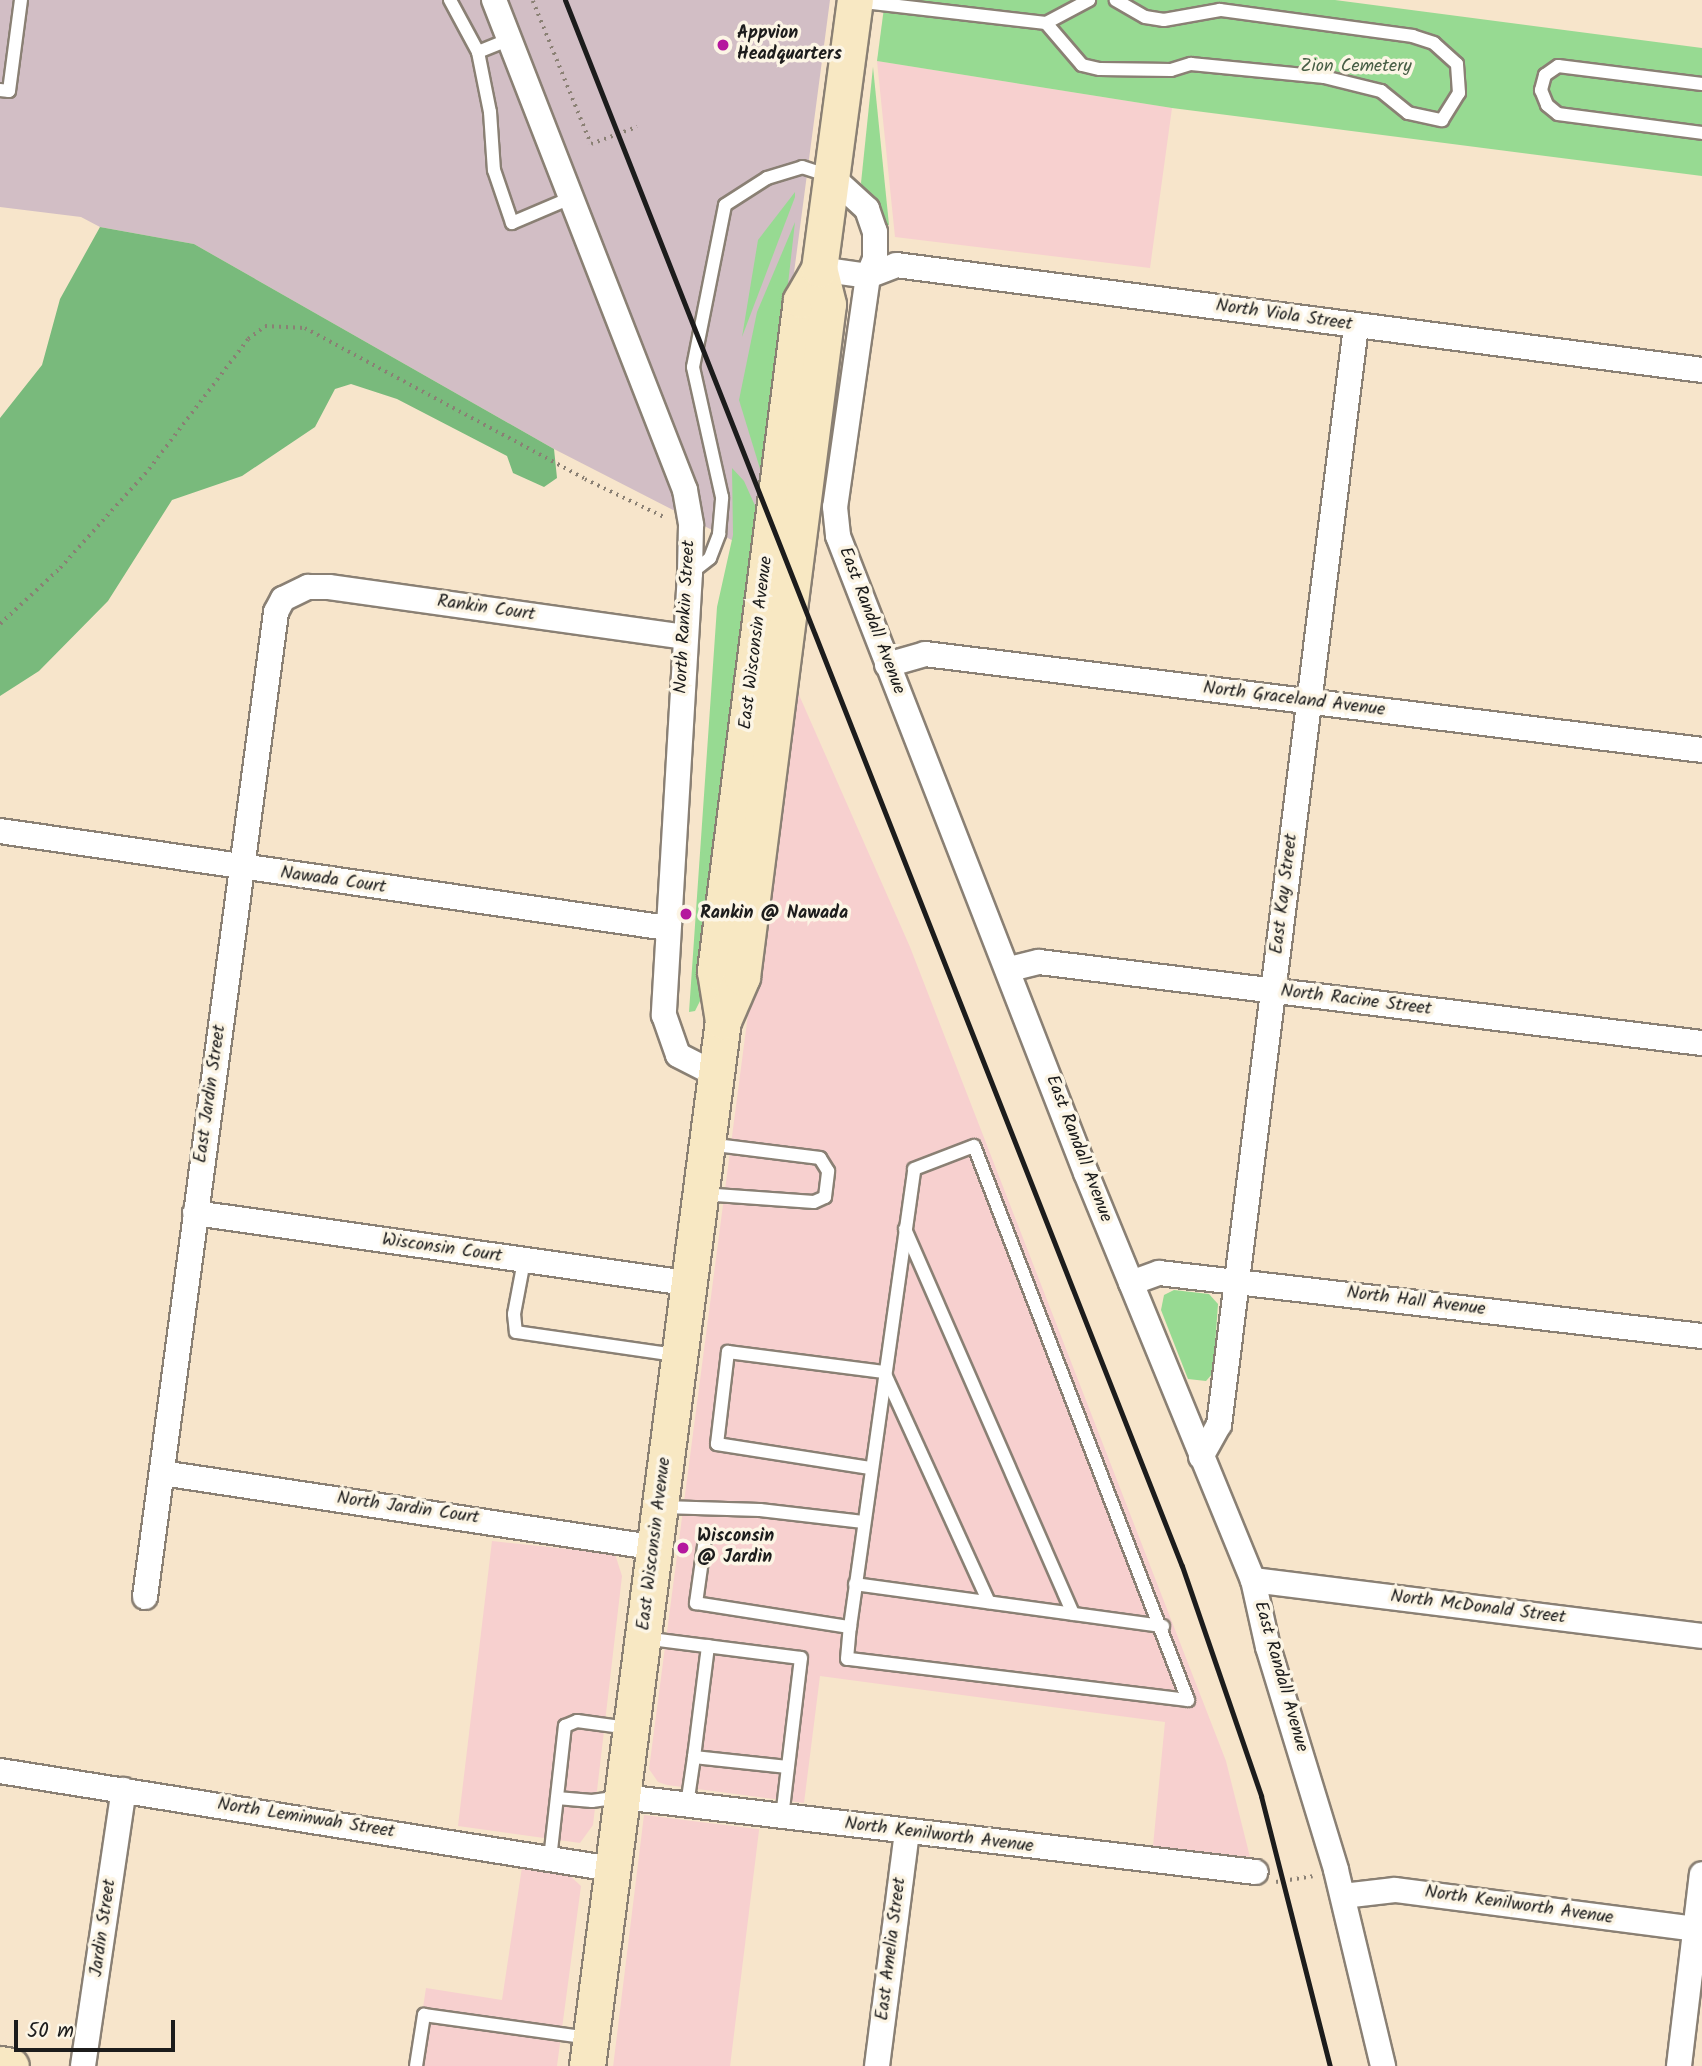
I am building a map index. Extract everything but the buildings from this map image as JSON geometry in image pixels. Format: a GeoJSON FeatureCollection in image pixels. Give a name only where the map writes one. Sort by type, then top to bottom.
{"type":"FeatureCollection","features":[{"type":"Feature","properties":{"kind":"main road","name":"East Wisconsin Avenue"},"geometry":{"type":"LineString","coordinates":[[589,2052],[723,1021],[715,971],[801,300],[819,269],[855,0]]}},
{"type":"Feature","properties":{"kind":"main road"},"geometry":{"type":"LineString","coordinates":[[0,2064],[11,2066]]}},
{"type":"Feature","properties":{"kind":"street","name":"North Rankin Street"},"geometry":{"type":"LineString","coordinates":[[494,0],[675,457],[691,526],[663,996],[668,1034],[678,1055],[716,1075]]}},
{"type":"Feature","properties":{"kind":"street"},"geometry":{"type":"LineString","coordinates":[[831,176],[867,209],[875,232],[896,265]]}},
{"type":"Feature","properties":{"kind":"street","name":"East Randall Avenue"},"geometry":{"type":"LineString","coordinates":[[875,232],[876,259],[868,276],[835,507],[838,536],[1131,1283],[1253,1580],[1268,1647],[1343,1896],[1383,2066]]}},
{"type":"Feature","properties":{"kind":"street","name":"North Viola Street"},"geometry":{"type":"LineString","coordinates":[[868,276],[896,265],[1702,370]]}},
{"type":"Feature","properties":{"kind":"street"},"geometry":{"type":"LineString","coordinates":[[819,269],[868,276]]}},
{"type":"Feature","properties":{"kind":"street","name":"East Kay Street"},"geometry":{"type":"LineString","coordinates":[[1201,1457],[1219,1425],[1356,326]]}},
{"type":"Feature","properties":{"kind":"street","name":"Rankin Court"},"geometry":{"type":"LineString","coordinates":[[289,596],[308,587],[329,587],[685,636]]}},
{"type":"Feature","properties":{"kind":"street","name":"East Jardin Street"},"geometry":{"type":"LineString","coordinates":[[145,1597],[272,627],[289,596]]}},
{"type":"Feature","properties":{"kind":"street","name":"North Graceland Avenue"},"geometry":{"type":"LineString","coordinates":[[887,665],[925,654],[1702,750]]}},
{"type":"Feature","properties":{"kind":"street","name":"Nawada Court"},"geometry":{"type":"LineString","coordinates":[[0,831],[667,928]]}},
{"type":"Feature","properties":{"kind":"street","name":"North Racine Street"},"geometry":{"type":"LineString","coordinates":[[1010,969],[1039,962],[1702,1043]]}},
{"type":"Feature","properties":{"kind":"street","name":"Wisconsin Court"},"geometry":{"type":"LineString","coordinates":[[195,1213],[689,1283]]}},
{"type":"Feature","properties":{"kind":"street","name":"North Hall Avenue"},"geometry":{"type":"LineString","coordinates":[[1131,1283],[1160,1273],[1702,1336]]}},
{"type":"Feature","properties":{"kind":"street","name":"North Jardin Court"},"geometry":{"type":"LineString","coordinates":[[162,1473],[654,1547]]}},
{"type":"Feature","properties":{"kind":"street","name":"North McDonald Street"},"geometry":{"type":"LineString","coordinates":[[1253,1580],[1702,1636]]}},
{"type":"Feature","properties":{"kind":"street","name":"North Leminwah Street"},"geometry":{"type":"LineString","coordinates":[[0,1771],[612,1869]]}},
{"type":"Feature","properties":{"kind":"street","name":"Jardin Street"},"geometry":{"type":"LineString","coordinates":[[83,2066],[124,1790]]}},
{"type":"Feature","properties":{"kind":"street","name":"North Kenilworth Avenue"},"geometry":{"type":"LineString","coordinates":[[623,1797],[1247,1871]]}},
{"type":"Feature","properties":{"kind":"street","name":"East Amelia Street"},"geometry":{"type":"LineString","coordinates":[[877,2066],[907,1832]]}},
{"type":"Feature","properties":{"kind":"street"},"geometry":{"type":"LineString","coordinates":[[1679,2066],[1699,1930],[1702,1874]]}},
{"type":"Feature","properties":{"kind":"street","name":"North Kenilworth Avenue"},"geometry":{"type":"LineString","coordinates":[[1343,1896],[1395,1890],[1699,1930]]}},
{"type":"Feature","properties":{"kind":"lane"},"geometry":{"type":"LineString","coordinates":[[0,90],[9,91],[21,0]]}},
{"type":"Feature","properties":{"kind":"lane"},"geometry":{"type":"LineString","coordinates":[[450,0],[478,52],[490,112],[494,170],[512,223],[573,197]]}},
{"type":"Feature","properties":{"kind":"lane"},"geometry":{"type":"LineString","coordinates":[[855,0],[1046,23],[1089,0]]}},
{"type":"Feature","properties":{"kind":"lane"},"geometry":{"type":"LineString","coordinates":[[1046,23],[1082,65],[1100,69],[1171,70],[1191,64],[1324,77],[1372,88],[1408,113],[1441,120],[1459,93],[1457,64],[1434,43],[1413,36],[1220,10],[1164,20],[1146,17],[1116,0]]}},
{"type":"Feature","properties":{"kind":"lane"},"geometry":{"type":"LineString","coordinates":[[478,52],[511,39]]}},
{"type":"Feature","properties":{"kind":"lane"},"geometry":{"type":"LineString","coordinates":[[1702,84],[1558,66],[1545,75],[1541,90],[1547,105],[1558,114],[1702,133]]}},
{"type":"Feature","properties":{"kind":"lane"},"geometry":{"type":"LineString","coordinates":[[690,573],[710,558],[719,534],[722,497],[693,367],[725,205],[767,177],[802,167],[831,176]]}},
{"type":"Feature","properties":{"kind":"lane"},"geometry":{"type":"LineString","coordinates":[[701,1194],[814,1202],[825,1197],[827,1182],[826,1164],[820,1158],[707,1144]]}},
{"type":"Feature","properties":{"kind":"lane"},"geometry":{"type":"LineString","coordinates":[[974,1146],[1163,1626],[1188,1700],[847,1659],[884,1373],[914,1169],[974,1146]]}},
{"type":"Feature","properties":{"kind":"lane"},"geometry":{"type":"LineString","coordinates":[[905,1229],[1073,1614]]}},
{"type":"Feature","properties":{"kind":"lane"},"geometry":{"type":"LineString","coordinates":[[524,1261],[514,1314],[516,1332],[679,1356]]}},
{"type":"Feature","properties":{"kind":"lane"},"geometry":{"type":"LineString","coordinates":[[870,1468],[717,1444],[727,1352],[884,1373]]}},
{"type":"Feature","properties":{"kind":"lane"},"geometry":{"type":"LineString","coordinates":[[884,1373],[989,1602]]}},
{"type":"Feature","properties":{"kind":"lane"},"geometry":{"type":"LineString","coordinates":[[659,1507],[760,1510],[863,1522]]}},
{"type":"Feature","properties":{"kind":"lane"},"geometry":{"type":"LineString","coordinates":[[705,1539],[696,1603],[850,1627]]}},
{"type":"Feature","properties":{"kind":"lane"},"geometry":{"type":"LineString","coordinates":[[855,1584],[1163,1626]]}},
{"type":"Feature","properties":{"kind":"lane"},"geometry":{"type":"LineString","coordinates":[[643,1638],[801,1658],[782,1817]]}},
{"type":"Feature","properties":{"kind":"lane"},"geometry":{"type":"LineString","coordinates":[[687,1805],[708,1646]]}},
{"type":"Feature","properties":{"kind":"lane"},"geometry":{"type":"LineString","coordinates":[[550,1859],[569,1721],[632,1728]]}},
{"type":"Feature","properties":{"kind":"lane"},"geometry":{"type":"LineString","coordinates":[[694,1757],[788,1767]]}},
{"type":"Feature","properties":{"kind":"lane"},"geometry":{"type":"LineString","coordinates":[[557,1798],[592,1801],[623,1797]]}},
{"type":"Feature","properties":{"kind":"lane"},"geometry":{"type":"LineString","coordinates":[[416,2066],[424,2015],[589,2052]]}},
{"type":"Feature","properties":{"kind":"path"},"geometry":{"type":"LineString","coordinates":[[533,1],[591,144],[637,127]]}},
{"type":"Feature","properties":{"kind":"path"},"geometry":{"type":"LineString","coordinates":[[0,624],[60,568],[149,469],[248,338],[265,326],[306,328],[585,479],[666,518]]}},
{"type":"Feature","properties":{"kind":"path"},"geometry":{"type":"LineString","coordinates":[[1247,1871],[1258,1882],[1285,1882],[1336,1870]]}},
{"type":"Feature","properties":{"kind":"shaded area"},"geometry":{"type":"Polygon","coordinates":[[[0,0],[830,0],[757,553],[554,449],[194,244],[100,227],[81,217],[0,207],[0,0]]]}},
{"type":"Feature","properties":{"kind":"shaded area"},"geometry":{"type":"Polygon","coordinates":[[[877,61],[1172,108],[1150,268],[895,237],[877,61]]]}},
{"type":"Feature","properties":{"kind":"shaded area"},"geometry":{"type":"Polygon","coordinates":[[[792,679],[910,947],[1226,1761],[1250,1857],[1153,1846],[1165,1722],[820,1676],[804,1803],[667,1785],[658,1782],[649,1769],[792,679]]]}},
{"type":"Feature","properties":{"kind":"shaded area"},"geometry":{"type":"Polygon","coordinates":[[[492,1541],[615,1554],[622,1576],[593,1825],[580,1843],[458,1826],[492,1541]]]}},
{"type":"Feature","properties":{"kind":"shaded area"},"geometry":{"type":"Polygon","coordinates":[[[644,1815],[759,1829],[730,2066],[613,2066],[644,1815]]]}},
{"type":"Feature","properties":{"kind":"shaded area"},"geometry":{"type":"Polygon","coordinates":[[[522,1867],[567,1873],[581,1886],[557,2066],[414,2066],[426,1988],[502,2000],[522,1867]]]}},
{"type":"Feature","properties":{"kind":"green space","name":"Zion Cemetery"},"geometry":{"type":"Polygon","coordinates":[[[885,0],[1335,0],[1702,48],[1702,176],[1172,108],[877,61],[885,0]]]}},
{"type":"Feature","properties":{"kind":"green space"},"geometry":{"type":"Polygon","coordinates":[[[873,67],[889,225],[881,227],[861,183],[873,67]]]}},
{"type":"Feature","properties":{"kind":"green space"},"geometry":{"type":"Polygon","coordinates":[[[795,192],[795,197],[742,337],[758,240],[795,192]]]}},
{"type":"Feature","properties":{"kind":"green space"},"geometry":{"type":"Polygon","coordinates":[[[795,222],[767,470],[761,472],[739,400],[757,312],[795,222]]]}},
{"type":"Feature","properties":{"kind":"green space"},"geometry":{"type":"Polygon","coordinates":[[[100,227],[194,244],[554,449],[557,478],[544,487],[513,473],[507,456],[397,399],[351,384],[335,389],[315,427],[242,476],[172,500],[108,601],[39,671],[0,696],[0,418],[42,365],[60,299],[100,227]]]}},
{"type":"Feature","properties":{"kind":"green space"},"geometry":{"type":"Polygon","coordinates":[[[732,468],[744,481],[761,519],[700,1001],[695,1011],[689,1012],[717,607],[733,535],[732,468]]]}},
{"type":"Feature","properties":{"kind":"green space"},"geometry":{"type":"Polygon","coordinates":[[[1174,1290],[1209,1294],[1218,1304],[1213,1373],[1206,1381],[1188,1379],[1161,1310],[1164,1295],[1174,1290]]]}},
{"type":"Feature","properties":{"kind":"railway"},"geometry":{"type":"LineString","coordinates":[[565,0],[1182,1566],[1261,1796],[1330,2066]]}},
{"type":"Feature","properties":{"kind":"place","name":"Appvion Headquarters"},"geometry":{"type":"Point","coordinates":[723,45]}},
{"type":"Feature","properties":{"kind":"place","name":"Rankin @ Nawada"},"geometry":{"type":"Point","coordinates":[686,914]}},
{"type":"Feature","properties":{"kind":"place","name":"Wisconsin @ Jardin"},"geometry":{"type":"Point","coordinates":[683,1548]}}]}
